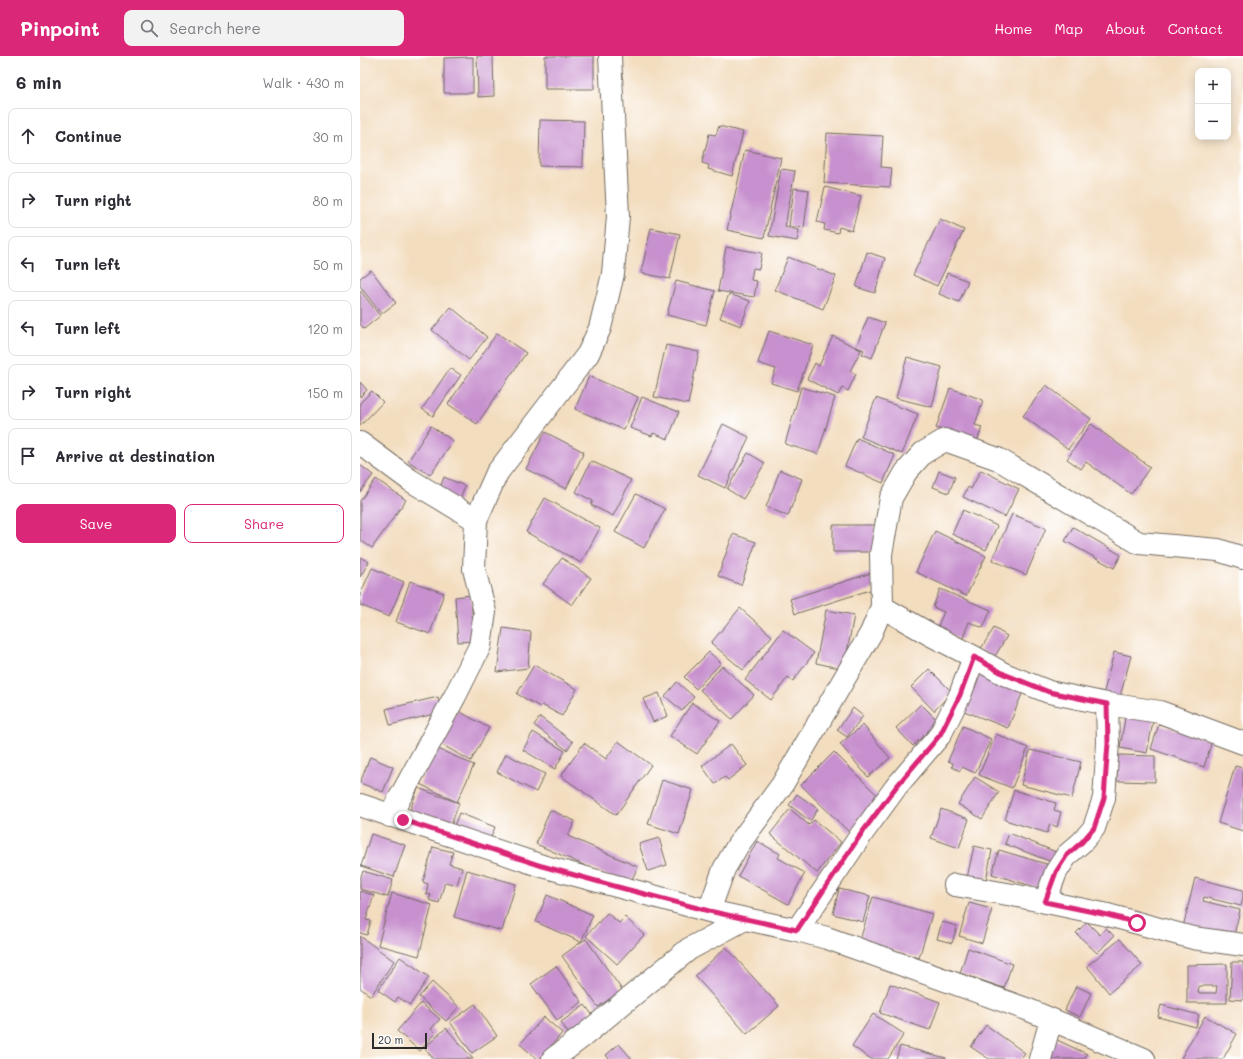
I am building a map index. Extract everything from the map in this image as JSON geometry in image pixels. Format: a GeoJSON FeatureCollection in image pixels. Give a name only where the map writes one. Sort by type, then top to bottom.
{"type":"FeatureCollection","features":[{"type":"Feature","properties":{"kind":"street"},"geometry":{"type":"LineString","coordinates":[[390,816],[455,696],[480,646],[485,612],[474,569],[476,520],[497,473],[588,354],[600,328],[612,274],[618,216],[610,56]]}},
{"type":"Feature","properties":{"kind":"street"},"geometry":{"type":"LineString","coordinates":[[709,911],[724,869],[738,845],[782,785],[871,633],[882,607],[882,554],[891,498],[906,472],[923,453],[945,440],[998,459],[1139,543],[1218,550],[1243,558]]}},
{"type":"Feature","properties":{"kind":"street"},"geometry":{"type":"LineString","coordinates":[[360,443],[410,480],[476,520]]}},
{"type":"Feature","properties":{"kind":"street"},"geometry":{"type":"LineString","coordinates":[[882,607],[1004,674],[1049,692],[1107,704],[1160,712],[1243,743]]}},
{"type":"Feature","properties":{"kind":"street"},"geometry":{"type":"LineString","coordinates":[[797,930],[861,834],[896,787],[940,735],[960,695],[974,657]]}},
{"type":"Feature","properties":{"kind":"street"},"geometry":{"type":"LineString","coordinates":[[1045,902],[1056,872],[1067,855],[1082,842],[1094,828],[1104,798],[1108,743],[1107,704]]}},
{"type":"Feature","properties":{"kind":"street"},"geometry":{"type":"LineString","coordinates":[[360,805],[542,866],[709,911],[827,938],[1029,1010],[1144,1059]]}},
{"type":"Feature","properties":{"kind":"street"},"geometry":{"type":"LineString","coordinates":[[955,885],[1012,894],[1108,915],[1193,938],[1242,942]]}},
{"type":"Feature","properties":{"kind":"street"},"geometry":{"type":"LineString","coordinates":[[553,1059],[689,949],[746,919]]}},
{"type":"Feature","properties":{"kind":"street"},"geometry":{"type":"LineString","coordinates":[[1040,1059],[1051,1020]]}},
{"type":"Feature","properties":{"kind":"building"},"geometry":{"type":"Polygon","coordinates":[[[477,56],[493,56],[494,96],[478,97],[477,56]]]}},
{"type":"Feature","properties":{"kind":"building"},"geometry":{"type":"Polygon","coordinates":[[[545,56],[594,56],[594,89],[545,89],[545,56]]]}},
{"type":"Feature","properties":{"kind":"building"},"geometry":{"type":"Polygon","coordinates":[[[473,57],[473,93],[444,93],[444,58],[473,57]]]}},
{"type":"Feature","properties":{"kind":"building"},"geometry":{"type":"Polygon","coordinates":[[[540,120],[584,121],[583,167],[539,166],[540,120]]]}},
{"type":"Feature","properties":{"kind":"building"},"geometry":{"type":"Polygon","coordinates":[[[719,126],[743,132],[732,176],[708,169],[709,165],[702,163],[709,134],[716,135],[719,126]]]}},
{"type":"Feature","properties":{"kind":"building"},"geometry":{"type":"Polygon","coordinates":[[[827,133],[883,136],[881,167],[892,168],[890,187],[824,183],[827,133]]]}},
{"type":"Feature","properties":{"kind":"building"},"geometry":{"type":"Polygon","coordinates":[[[745,150],[781,158],[764,238],[727,230],[745,150]]]}},
{"type":"Feature","properties":{"kind":"building"},"geometry":{"type":"Polygon","coordinates":[[[781,169],[795,171],[785,227],[799,230],[797,241],[769,236],[781,169]]]}},
{"type":"Feature","properties":{"kind":"building"},"geometry":{"type":"Polygon","coordinates":[[[825,187],[861,196],[852,231],[839,227],[838,233],[824,230],[825,224],[817,222],[825,187]]]}},
{"type":"Feature","properties":{"kind":"building"},"geometry":{"type":"Polygon","coordinates":[[[794,188],[809,190],[804,228],[789,226],[794,188]]]}},
{"type":"Feature","properties":{"kind":"building"},"geometry":{"type":"Polygon","coordinates":[[[940,219],[964,230],[937,286],[913,275],[940,219]]]}},
{"type":"Feature","properties":{"kind":"building"},"geometry":{"type":"Polygon","coordinates":[[[651,228],[680,234],[670,279],[641,273],[651,228]]]}},
{"type":"Feature","properties":{"kind":"building"},"geometry":{"type":"Polygon","coordinates":[[[726,247],[762,253],[759,269],[753,268],[751,280],[757,281],[754,297],[718,291],[726,247]]]}},
{"type":"Feature","properties":{"kind":"building"},"geometry":{"type":"Polygon","coordinates":[[[867,252],[885,258],[875,293],[856,287],[867,252]]]}},
{"type":"Feature","properties":{"kind":"building"},"geometry":{"type":"Polygon","coordinates":[[[788,257],[836,276],[823,309],[775,290],[788,257]]]}},
{"type":"Feature","properties":{"kind":"building"},"geometry":{"type":"Polygon","coordinates":[[[371,270],[396,303],[381,314],[360,286],[360,278],[371,270]]]}},
{"type":"Feature","properties":{"kind":"building"},"geometry":{"type":"Polygon","coordinates":[[[947,273],[968,281],[959,302],[939,294],[947,273]]]}},
{"type":"Feature","properties":{"kind":"building"},"geometry":{"type":"Polygon","coordinates":[[[676,281],[715,291],[706,325],[667,315],[676,281]]]}},
{"type":"Feature","properties":{"kind":"building"},"geometry":{"type":"Polygon","coordinates":[[[360,290],[380,316],[364,329],[360,324],[360,290]]]}},
{"type":"Feature","properties":{"kind":"building"},"geometry":{"type":"Polygon","coordinates":[[[729,294],[750,301],[741,326],[720,318],[729,294]]]}},
{"type":"Feature","properties":{"kind":"building"},"geometry":{"type":"Polygon","coordinates":[[[451,307],[487,337],[469,360],[432,330],[451,307]]]}},
{"type":"Feature","properties":{"kind":"building"},"geometry":{"type":"Polygon","coordinates":[[[868,317],[885,323],[872,358],[862,354],[864,350],[856,347],[868,317]]]}},
{"type":"Feature","properties":{"kind":"building"},"geometry":{"type":"Polygon","coordinates":[[[769,331],[813,345],[797,391],[771,383],[776,369],[758,363],[769,331]]]}},
{"type":"Feature","properties":{"kind":"building"},"geometry":{"type":"Polygon","coordinates":[[[497,333],[526,353],[477,424],[448,404],[497,333]]]}},
{"type":"Feature","properties":{"kind":"building"},"geometry":{"type":"Polygon","coordinates":[[[833,336],[861,350],[850,371],[856,374],[848,391],[842,388],[838,395],[807,379],[815,363],[819,366],[833,336]]]}},
{"type":"Feature","properties":{"kind":"building"},"geometry":{"type":"Polygon","coordinates":[[[666,345],[699,352],[688,404],[654,397],[666,345]]]}},
{"type":"Feature","properties":{"kind":"building"},"geometry":{"type":"Polygon","coordinates":[[[907,357],[942,367],[932,407],[896,398],[907,357]]]}},
{"type":"Feature","properties":{"kind":"building"},"geometry":{"type":"Polygon","coordinates":[[[450,368],[461,375],[433,416],[422,409],[450,368]]]}},
{"type":"Feature","properties":{"kind":"building"},"geometry":{"type":"Polygon","coordinates":[[[589,376],[638,397],[624,430],[575,409],[589,376]]]}},
{"type":"Feature","properties":{"kind":"building"},"geometry":{"type":"Polygon","coordinates":[[[360,382],[367,390],[360,397],[360,382]]]}},
{"type":"Feature","properties":{"kind":"building"},"geometry":{"type":"Polygon","coordinates":[[[1046,385],[1091,419],[1068,449],[1023,416],[1046,385]]]}},
{"type":"Feature","properties":{"kind":"building"},"geometry":{"type":"Polygon","coordinates":[[[801,387],[835,397],[818,454],[785,444],[801,387]]]}},
{"type":"Feature","properties":{"kind":"building"},"geometry":{"type":"Polygon","coordinates":[[[950,388],[983,400],[975,425],[982,427],[977,442],[936,428],[950,388]]]}},
{"type":"Feature","properties":{"kind":"building"},"geometry":{"type":"Polygon","coordinates":[[[372,391],[383,402],[360,426],[360,403],[372,391]]]}},
{"type":"Feature","properties":{"kind":"building"},"geometry":{"type":"Polygon","coordinates":[[[642,397],[679,412],[668,439],[653,433],[652,436],[630,428],[642,397]]]}},
{"type":"Feature","properties":{"kind":"building"},"geometry":{"type":"Polygon","coordinates":[[[876,398],[918,414],[902,454],[861,437],[876,398]]]}},
{"type":"Feature","properties":{"kind":"building"},"geometry":{"type":"Polygon","coordinates":[[[723,424],[749,437],[725,488],[698,475],[723,424]]]}},
{"type":"Feature","properties":{"kind":"building"},"geometry":{"type":"Polygon","coordinates":[[[1091,424],[1150,467],[1131,494],[1086,462],[1081,469],[1067,459],[1091,424]]]}},
{"type":"Feature","properties":{"kind":"building"},"geometry":{"type":"Polygon","coordinates":[[[431,426],[453,441],[430,475],[408,461],[431,426]]]}},
{"type":"Feature","properties":{"kind":"building"},"geometry":{"type":"Polygon","coordinates":[[[545,432],[584,452],[566,489],[526,469],[545,432]]]}},
{"type":"Feature","properties":{"kind":"building"},"geometry":{"type":"Polygon","coordinates":[[[857,438],[895,455],[883,483],[845,466],[857,438]]]}},
{"type":"Feature","properties":{"kind":"building"},"geometry":{"type":"Polygon","coordinates":[[[748,453],[765,463],[743,499],[727,489],[748,453]]]}},
{"type":"Feature","properties":{"kind":"building"},"geometry":{"type":"Polygon","coordinates":[[[591,461],[631,480],[613,516],[591,505],[593,501],[576,492],[591,461]]]}},
{"type":"Feature","properties":{"kind":"building"},"geometry":{"type":"Polygon","coordinates":[[[360,465],[373,475],[360,492],[360,465]]]}},
{"type":"Feature","properties":{"kind":"building"},"geometry":{"type":"Polygon","coordinates":[[[780,470],[802,479],[788,516],[766,507],[780,470]]]}},
{"type":"Feature","properties":{"kind":"building"},"geometry":{"type":"Polygon","coordinates":[[[981,470],[1019,489],[1005,517],[963,497],[968,487],[971,489],[981,470]]]}},
{"type":"Feature","properties":{"kind":"building"},"geometry":{"type":"Polygon","coordinates":[[[939,471],[955,477],[949,493],[933,487],[939,471]]]}},
{"type":"Feature","properties":{"kind":"building"},"geometry":{"type":"Polygon","coordinates":[[[444,477],[465,486],[459,501],[438,493],[444,477]]]}},
{"type":"Feature","properties":{"kind":"building"},"geometry":{"type":"Polygon","coordinates":[[[376,479],[406,500],[372,548],[360,540],[360,501],[376,479]]]}},
{"type":"Feature","properties":{"kind":"building"},"geometry":{"type":"Polygon","coordinates":[[[636,494],[665,509],[644,548],[615,532],[636,494]]]}},
{"type":"Feature","properties":{"kind":"building"},"geometry":{"type":"Polygon","coordinates":[[[545,498],[600,528],[581,563],[526,532],[545,498]]]}},
{"type":"Feature","properties":{"kind":"building"},"geometry":{"type":"Polygon","coordinates":[[[963,510],[997,526],[986,550],[952,534],[963,510]]]}},
{"type":"Feature","properties":{"kind":"building"},"geometry":{"type":"Polygon","coordinates":[[[1012,514],[1046,528],[1026,575],[992,560],[1012,514]]]}},
{"type":"Feature","properties":{"kind":"building"},"geometry":{"type":"Polygon","coordinates":[[[833,525],[875,525],[875,552],[833,552],[833,525]]]}},
{"type":"Feature","properties":{"kind":"building"},"geometry":{"type":"Polygon","coordinates":[[[1073,527],[1121,555],[1114,568],[1065,541],[1073,527]]]}},
{"type":"Feature","properties":{"kind":"building"},"geometry":{"type":"Polygon","coordinates":[[[935,531],[986,556],[966,596],[916,572],[935,531]]]}},
{"type":"Feature","properties":{"kind":"building"},"geometry":{"type":"Polygon","coordinates":[[[733,534],[756,542],[741,585],[718,576],[733,534]]]}},
{"type":"Feature","properties":{"kind":"building"},"geometry":{"type":"Polygon","coordinates":[[[360,557],[369,562],[360,577],[360,557]]]}},
{"type":"Feature","properties":{"kind":"building"},"geometry":{"type":"Polygon","coordinates":[[[562,558],[591,578],[572,605],[543,584],[562,558]]]}},
{"type":"Feature","properties":{"kind":"building"},"geometry":{"type":"Polygon","coordinates":[[[372,568],[404,582],[389,617],[360,605],[360,595],[372,568]]]}},
{"type":"Feature","properties":{"kind":"building"},"geometry":{"type":"Polygon","coordinates":[[[871,573],[876,588],[795,614],[790,599],[871,573]]]}},
{"type":"Feature","properties":{"kind":"building"},"geometry":{"type":"Polygon","coordinates":[[[410,581],[444,593],[430,634],[396,622],[410,581]]]}},
{"type":"Feature","properties":{"kind":"building"},"geometry":{"type":"Polygon","coordinates":[[[940,589],[991,610],[983,628],[969,622],[962,640],[936,630],[944,612],[933,607],[940,589]]]}},
{"type":"Feature","properties":{"kind":"building"},"geometry":{"type":"Polygon","coordinates":[[[471,595],[474,641],[458,642],[455,597],[471,595]]]}},
{"type":"Feature","properties":{"kind":"building"},"geometry":{"type":"Polygon","coordinates":[[[740,608],[772,636],[743,670],[711,643],[740,608]]]}},
{"type":"Feature","properties":{"kind":"building"},"geometry":{"type":"Polygon","coordinates":[[[826,610],[854,615],[844,669],[816,663],[826,610]]]}},
{"type":"Feature","properties":{"kind":"building"},"geometry":{"type":"Polygon","coordinates":[[[503,628],[531,632],[528,668],[497,672],[503,628]]]}},
{"type":"Feature","properties":{"kind":"building"},"geometry":{"type":"Polygon","coordinates":[[[994,628],[1007,636],[994,658],[980,650],[994,628]]]}},
{"type":"Feature","properties":{"kind":"building"},"geometry":{"type":"Polygon","coordinates":[[[783,630],[814,653],[793,681],[788,677],[771,700],[745,680],[783,630]]]}},
{"type":"Feature","properties":{"kind":"building"},"geometry":{"type":"Polygon","coordinates":[[[709,652],[721,663],[696,689],[684,677],[709,652]]]}},
{"type":"Feature","properties":{"kind":"building"},"geometry":{"type":"Polygon","coordinates":[[[1114,652],[1131,656],[1118,704],[1102,700],[1114,652]]]}},
{"type":"Feature","properties":{"kind":"building"},"geometry":{"type":"Polygon","coordinates":[[[534,665],[577,689],[562,716],[542,705],[540,707],[517,694],[534,665]]]}},
{"type":"Feature","properties":{"kind":"building"},"geometry":{"type":"Polygon","coordinates":[[[722,666],[754,695],[732,719],[700,690],[722,666]]]}},
{"type":"Feature","properties":{"kind":"building"},"geometry":{"type":"Polygon","coordinates":[[[929,669],[952,692],[934,711],[911,687],[929,669]]]}},
{"type":"Feature","properties":{"kind":"building"},"geometry":{"type":"Polygon","coordinates":[[[979,672],[1024,689],[1008,728],[964,711],[979,672]]]}},
{"type":"Feature","properties":{"kind":"building"},"geometry":{"type":"Polygon","coordinates":[[[677,682],[694,697],[682,711],[665,696],[677,682]]]}},
{"type":"Feature","properties":{"kind":"building"},"geometry":{"type":"Polygon","coordinates":[[[659,693],[668,716],[653,722],[643,699],[659,693]]]}},
{"type":"Feature","properties":{"kind":"building"},"geometry":{"type":"Polygon","coordinates":[[[438,697],[442,712],[390,725],[386,709],[438,697]]]}},
{"type":"Feature","properties":{"kind":"building"},"geometry":{"type":"Polygon","coordinates":[[[692,703],[720,721],[697,754],[670,736],[692,703]]]}},
{"type":"Feature","properties":{"kind":"building"},"geometry":{"type":"Polygon","coordinates":[[[921,704],[938,721],[913,746],[896,728],[921,704]]]}},
{"type":"Feature","properties":{"kind":"building"},"geometry":{"type":"Polygon","coordinates":[[[853,708],[863,716],[847,737],[837,730],[853,708]]]}},
{"type":"Feature","properties":{"kind":"building"},"geometry":{"type":"Polygon","coordinates":[[[457,710],[489,728],[471,761],[439,743],[457,710]]]}},
{"type":"Feature","properties":{"kind":"building"},"geometry":{"type":"Polygon","coordinates":[[[1126,712],[1154,717],[1147,753],[1120,748],[1126,712]]]}},
{"type":"Feature","properties":{"kind":"building"},"geometry":{"type":"Polygon","coordinates":[[[540,717],[573,742],[567,750],[534,725],[540,717]]]}},
{"type":"Feature","properties":{"kind":"building"},"geometry":{"type":"Polygon","coordinates":[[[1159,724],[1212,741],[1204,767],[1151,749],[1159,724]]]}},
{"type":"Feature","properties":{"kind":"building"},"geometry":{"type":"Polygon","coordinates":[[[863,725],[890,758],[868,777],[840,744],[863,725]]]}},
{"type":"Feature","properties":{"kind":"building"},"geometry":{"type":"Polygon","coordinates":[[[963,726],[991,739],[975,773],[962,767],[960,771],[952,767],[953,763],[948,761],[963,726]]]}},
{"type":"Feature","properties":{"kind":"building"},"geometry":{"type":"Polygon","coordinates":[[[533,732],[565,751],[555,769],[523,750],[533,732]]]}},
{"type":"Feature","properties":{"kind":"building"},"geometry":{"type":"Polygon","coordinates":[[[996,734],[1028,748],[1012,788],[979,775],[996,734]]]}},
{"type":"Feature","properties":{"kind":"building"},"geometry":{"type":"Polygon","coordinates":[[[618,741],[651,765],[616,815],[561,776],[584,743],[606,759],[618,741]]]}},
{"type":"Feature","properties":{"kind":"building"},"geometry":{"type":"Polygon","coordinates":[[[731,744],[747,765],[728,780],[725,777],[715,784],[702,766],[731,744]]]}},
{"type":"Feature","properties":{"kind":"building"},"geometry":{"type":"Polygon","coordinates":[[[436,748],[474,765],[457,802],[420,784],[436,748]]]}},
{"type":"Feature","properties":{"kind":"building"},"geometry":{"type":"Polygon","coordinates":[[[1030,750],[1081,762],[1072,798],[1021,785],[1030,750]]]}},
{"type":"Feature","properties":{"kind":"building"},"geometry":{"type":"Polygon","coordinates":[[[834,752],[882,800],[850,833],[801,785],[834,752]]]}},
{"type":"Feature","properties":{"kind":"building"},"geometry":{"type":"Polygon","coordinates":[[[506,754],[545,774],[536,792],[497,772],[506,754]]]}},
{"type":"Feature","properties":{"kind":"building"},"geometry":{"type":"Polygon","coordinates":[[[1118,755],[1155,756],[1155,782],[1117,781],[1118,755]]]}},
{"type":"Feature","properties":{"kind":"building"},"geometry":{"type":"Polygon","coordinates":[[[370,757],[393,767],[383,792],[360,783],[370,757]]]}},
{"type":"Feature","properties":{"kind":"building"},"geometry":{"type":"Polygon","coordinates":[[[1235,766],[1243,768],[1243,831],[1218,823],[1235,766]]]}},
{"type":"Feature","properties":{"kind":"building"},"geometry":{"type":"Polygon","coordinates":[[[975,777],[999,792],[982,819],[958,804],[975,777]]]}},
{"type":"Feature","properties":{"kind":"building"},"geometry":{"type":"Polygon","coordinates":[[[662,780],[693,790],[679,834],[648,824],[662,780]]]}},
{"type":"Feature","properties":{"kind":"building"},"geometry":{"type":"Polygon","coordinates":[[[418,788],[459,803],[450,828],[409,813],[418,788]]]}},
{"type":"Feature","properties":{"kind":"building"},"geometry":{"type":"Polygon","coordinates":[[[1014,790],[1056,803],[1054,810],[1061,812],[1057,827],[1050,824],[1047,833],[1005,820],[1014,790]]]}},
{"type":"Feature","properties":{"kind":"building"},"geometry":{"type":"Polygon","coordinates":[[[797,794],[818,809],[810,821],[789,805],[797,794]]]}},
{"type":"Feature","properties":{"kind":"building"},"geometry":{"type":"Polygon","coordinates":[[[790,809],[809,825],[814,820],[841,842],[817,873],[770,834],[790,809]]]}},
{"type":"Feature","properties":{"kind":"building"},"geometry":{"type":"Polygon","coordinates":[[[941,809],[969,819],[959,848],[931,838],[941,809]]]}},
{"type":"Feature","properties":{"kind":"building"},"geometry":{"type":"Polygon","coordinates":[[[550,810],[575,821],[568,836],[638,867],[629,885],[536,844],[550,810]]]}},
{"type":"Feature","properties":{"kind":"building"},"geometry":{"type":"Polygon","coordinates":[[[459,813],[495,827],[488,845],[452,831],[459,813]]]}},
{"type":"Feature","properties":{"kind":"building"},"geometry":{"type":"Polygon","coordinates":[[[1009,833],[1056,852],[1052,862],[1005,844],[1009,833]]]}},
{"type":"Feature","properties":{"kind":"building"},"geometry":{"type":"Polygon","coordinates":[[[371,834],[405,845],[394,877],[361,866],[371,834]]]}},
{"type":"Feature","properties":{"kind":"building"},"geometry":{"type":"Polygon","coordinates":[[[659,838],[667,865],[648,871],[639,844],[659,838]]]}},
{"type":"Feature","properties":{"kind":"building"},"geometry":{"type":"Polygon","coordinates":[[[757,841],[780,854],[778,858],[805,873],[788,904],[738,876],[757,841]]]}},
{"type":"Feature","properties":{"kind":"building"},"geometry":{"type":"Polygon","coordinates":[[[974,846],[992,850],[986,881],[967,878],[974,846]]]}},
{"type":"Feature","properties":{"kind":"building"},"geometry":{"type":"Polygon","coordinates":[[[433,847],[453,852],[449,864],[462,868],[457,885],[445,882],[439,903],[429,900],[431,895],[426,894],[428,884],[423,882],[433,847]]]}},
{"type":"Feature","properties":{"kind":"building"},"geometry":{"type":"Polygon","coordinates":[[[999,850],[1053,866],[1045,890],[992,874],[999,850]]]}},
{"type":"Feature","properties":{"kind":"building"},"geometry":{"type":"Polygon","coordinates":[[[467,870],[516,884],[502,931],[454,917],[467,870]]]}},
{"type":"Feature","properties":{"kind":"building"},"geometry":{"type":"Polygon","coordinates":[[[363,871],[393,880],[388,897],[360,889],[360,879],[363,871]]]}},
{"type":"Feature","properties":{"kind":"building"},"geometry":{"type":"Polygon","coordinates":[[[1195,878],[1243,890],[1241,906],[1204,897],[1203,901],[1240,910],[1233,939],[1183,927],[1195,878]]]}},
{"type":"Feature","properties":{"kind":"building"},"geometry":{"type":"Polygon","coordinates":[[[839,889],[870,896],[863,922],[833,914],[839,889]]]}},
{"type":"Feature","properties":{"kind":"building"},"geometry":{"type":"Polygon","coordinates":[[[360,891],[374,895],[366,920],[371,921],[367,935],[360,933],[360,891]]]}},
{"type":"Feature","properties":{"kind":"building"},"geometry":{"type":"Polygon","coordinates":[[[392,893],[432,905],[419,956],[378,945],[392,893]]]}},
{"type":"Feature","properties":{"kind":"building"},"geometry":{"type":"Polygon","coordinates":[[[547,895],[593,915],[581,942],[536,922],[547,895]]]}},
{"type":"Feature","properties":{"kind":"building"},"geometry":{"type":"Polygon","coordinates":[[[873,897],[932,914],[919,958],[860,940],[873,897]]]}},
{"type":"Feature","properties":{"kind":"building"},"geometry":{"type":"Polygon","coordinates":[[[969,903],[992,909],[982,943],[959,936],[969,903]]]}},
{"type":"Feature","properties":{"kind":"building"},"geometry":{"type":"Polygon","coordinates":[[[607,913],[619,923],[625,917],[644,935],[617,964],[586,936],[607,913]]]}},
{"type":"Feature","properties":{"kind":"building"},"geometry":{"type":"Polygon","coordinates":[[[942,922],[957,926],[952,943],[937,939],[942,922]]]}},
{"type":"Feature","properties":{"kind":"building"},"geometry":{"type":"Polygon","coordinates":[[[1087,922],[1100,935],[1106,928],[1114,936],[1097,953],[1076,933],[1087,922]]]}},
{"type":"Feature","properties":{"kind":"building"},"geometry":{"type":"Polygon","coordinates":[[[360,936],[394,961],[371,996],[360,988],[360,936]]]}},
{"type":"Feature","properties":{"kind":"building"},"geometry":{"type":"Polygon","coordinates":[[[586,939],[622,990],[598,1007],[562,956],[586,939]]]}},
{"type":"Feature","properties":{"kind":"building"},"geometry":{"type":"Polygon","coordinates":[[[1120,939],[1142,965],[1109,993],[1087,966],[1120,939]]]}},
{"type":"Feature","properties":{"kind":"building"},"geometry":{"type":"Polygon","coordinates":[[[726,947],[779,1006],[747,1034],[695,976],[726,947]]]}},
{"type":"Feature","properties":{"kind":"building"},"geometry":{"type":"Polygon","coordinates":[[[968,948],[1012,964],[1004,988],[960,973],[968,948]]]}},
{"type":"Feature","properties":{"kind":"building"},"geometry":{"type":"Polygon","coordinates":[[[400,957],[429,977],[410,1005],[398,997],[395,1002],[378,990],[400,957]]]}},
{"type":"Feature","properties":{"kind":"building"},"geometry":{"type":"Polygon","coordinates":[[[1232,962],[1243,962],[1243,1000],[1230,999],[1232,962]]]}},
{"type":"Feature","properties":{"kind":"building"},"geometry":{"type":"Polygon","coordinates":[[[1227,964],[1227,1003],[1187,1003],[1187,965],[1227,964]],[[1199,986],[1198,993],[1216,993],[1217,986],[1199,986]]]}},
{"type":"Feature","properties":{"kind":"building"},"geometry":{"type":"Polygon","coordinates":[[[556,966],[582,1002],[557,1020],[531,984],[556,966]]]}},
{"type":"Feature","properties":{"kind":"building"},"geometry":{"type":"Polygon","coordinates":[[[432,982],[459,1007],[446,1021],[419,997],[432,982]]]}},
{"type":"Feature","properties":{"kind":"building"},"geometry":{"type":"Polygon","coordinates":[[[890,984],[940,1002],[930,1030],[880,1013],[890,984]]]}},
{"type":"Feature","properties":{"kind":"building"},"geometry":{"type":"Polygon","coordinates":[[[1076,986],[1091,993],[1080,1017],[1065,1010],[1076,986]]]}},
{"type":"Feature","properties":{"kind":"building"},"geometry":{"type":"Polygon","coordinates":[[[421,1003],[440,1019],[431,1029],[435,1033],[420,1051],[397,1031],[421,1003]]]}},
{"type":"Feature","properties":{"kind":"building"},"geometry":{"type":"Polygon","coordinates":[[[475,1004],[497,1036],[472,1053],[450,1022],[475,1004]]]}},
{"type":"Feature","properties":{"kind":"building"},"geometry":{"type":"Polygon","coordinates":[[[585,1005],[593,1016],[568,1033],[561,1022],[585,1005]]]}},
{"type":"Feature","properties":{"kind":"building"},"geometry":{"type":"Polygon","coordinates":[[[1161,1005],[1199,1015],[1196,1027],[1158,1017],[1161,1005]]]}},
{"type":"Feature","properties":{"kind":"building"},"geometry":{"type":"Polygon","coordinates":[[[873,1014],[904,1034],[888,1059],[871,1059],[852,1046],[873,1014]]]}},
{"type":"Feature","properties":{"kind":"building"},"geometry":{"type":"Polygon","coordinates":[[[1205,1016],[1237,1034],[1223,1059],[1181,1058],[1205,1016]]]}},
{"type":"Feature","properties":{"kind":"building"},"geometry":{"type":"Polygon","coordinates":[[[544,1017],[562,1033],[540,1059],[537,1059],[520,1044],[544,1017]]]}},
{"type":"Feature","properties":{"kind":"building"},"geometry":{"type":"Polygon","coordinates":[[[986,1025],[1025,1053],[1020,1059],[989,1059],[971,1047],[986,1025]]]}},
{"type":"Feature","properties":{"kind":"building"},"geometry":{"type":"Polygon","coordinates":[[[446,1028],[473,1059],[434,1059],[424,1048],[446,1028]]]}},
{"type":"Feature","properties":{"kind":"building"},"geometry":{"type":"Polygon","coordinates":[[[1055,1039],[1087,1054],[1084,1059],[1046,1059],[1055,1039]]]}},
{"type":"Feature","properties":{"kind":"building"},"geometry":{"type":"Polygon","coordinates":[[[619,1044],[632,1059],[609,1059],[606,1055],[619,1044]]]}},
{"type":"Feature","properties":{"kind":"building"},"geometry":{"type":"Polygon","coordinates":[[[900,1046],[946,1058],[946,1059],[896,1059],[900,1046]]]}},
{"type":"Feature","properties":{"kind":"route"},"geometry":{"type":"LineString","coordinates":[[403,820],[542,866],[709,911],[797,930],[861,834],[896,787],[940,735],[960,695],[974,657],[1004,674],[1049,692],[1107,704],[1108,743],[1104,798],[1094,828],[1082,842],[1067,855],[1056,872],[1045,902],[1108,915],[1137,923]]}}]}
